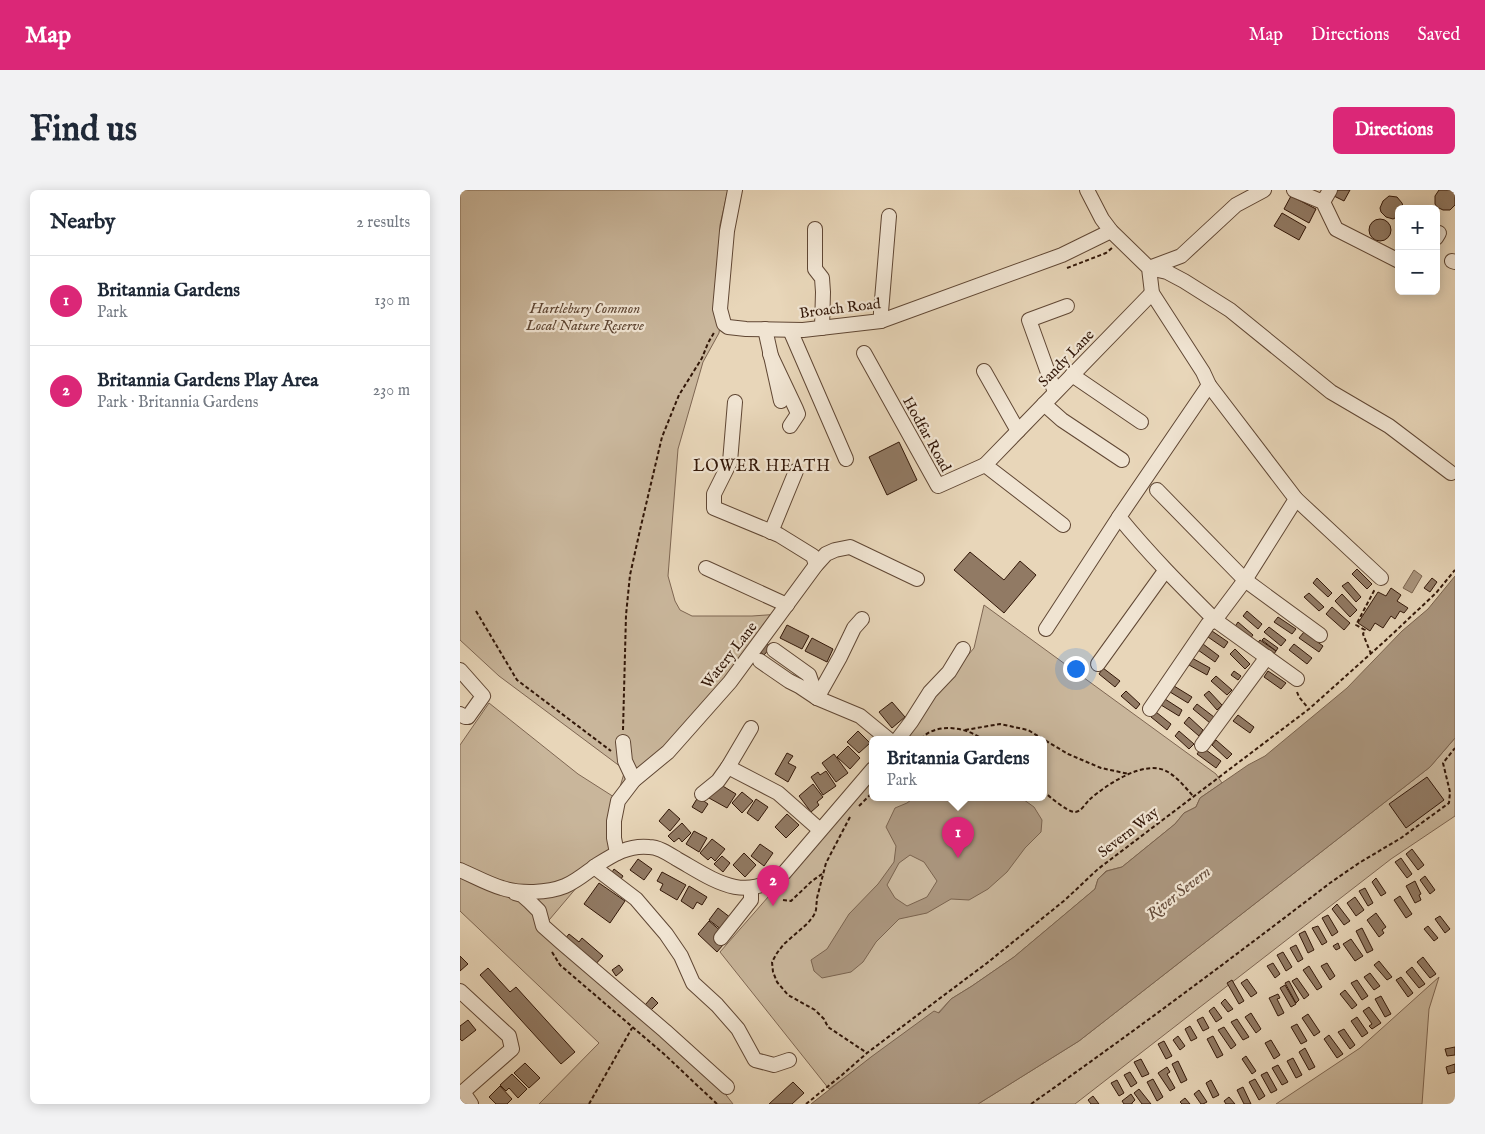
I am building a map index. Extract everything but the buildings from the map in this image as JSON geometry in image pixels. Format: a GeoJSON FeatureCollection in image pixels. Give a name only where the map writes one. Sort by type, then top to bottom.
{"type":"FeatureCollection","features":[{"type":"Feature","properties":{"kind":"street"},"geometry":{"type":"LineString","coordinates":[[724,324],[720,309],[727,231],[735,190]]}},
{"type":"Feature","properties":{"kind":"street"},"geometry":{"type":"LineString","coordinates":[[1087,190],[1102,219],[1111,231],[1149,268],[1167,272],[1230,310],[1331,392],[1389,426],[1451,474]]}},
{"type":"Feature","properties":{"kind":"street"},"geometry":{"type":"LineString","coordinates":[[1149,268],[1181,256],[1236,205],[1264,190]]}},
{"type":"Feature","properties":{"kind":"street"},"geometry":{"type":"LineString","coordinates":[[1294,190],[1327,196],[1336,230],[1395,259]]}},
{"type":"Feature","properties":{"kind":"street"},"geometry":{"type":"LineString","coordinates":[[881,321],[889,216]]}},
{"type":"Feature","properties":{"kind":"street"},"geometry":{"type":"LineString","coordinates":[[816,229],[815,269],[822,278],[822,328]]}},
{"type":"Feature","properties":{"kind":"street","name":"Broach Road"},"geometry":{"type":"LineString","coordinates":[[724,324],[728,326],[790,330],[881,321],[1062,256],[1111,231]]}},
{"type":"Feature","properties":{"kind":"street"},"geometry":{"type":"LineString","coordinates":[[1149,268],[1152,293],[1203,372],[1209,385],[1296,499],[1381,578]]}},
{"type":"Feature","properties":{"kind":"street","name":"Sandy Lane"},"geometry":{"type":"LineString","coordinates":[[985,465],[1152,293]]}},
{"type":"Feature","properties":{"kind":"street"},"geometry":{"type":"LineString","coordinates":[[1055,392],[1029,320],[1067,306]]}},
{"type":"Feature","properties":{"kind":"street"},"geometry":{"type":"LineString","coordinates":[[765,329],[781,401]]}},
{"type":"Feature","properties":{"kind":"street"},"geometry":{"type":"LineString","coordinates":[[790,330],[846,459]]}},
{"type":"Feature","properties":{"kind":"street","name":"Hodfar Road"},"geometry":{"type":"LineString","coordinates":[[864,353],[938,486],[985,465]]}},
{"type":"Feature","properties":{"kind":"street"},"geometry":{"type":"LineString","coordinates":[[770,354],[798,414],[790,426]]}},
{"type":"Feature","properties":{"kind":"street"},"geometry":{"type":"LineString","coordinates":[[984,371],[1018,431]]}},
{"type":"Feature","properties":{"kind":"street"},"geometry":{"type":"LineString","coordinates":[[1072,375],[1141,422]]}},
{"type":"Feature","properties":{"kind":"street"},"geometry":{"type":"LineString","coordinates":[[1046,629],[1119,517],[1209,385]]}},
{"type":"Feature","properties":{"kind":"street"},"geometry":{"type":"LineString","coordinates":[[735,402],[730,462],[714,494],[714,508],[779,535],[813,556],[816,565]]}},
{"type":"Feature","properties":{"kind":"street"},"geometry":{"type":"LineString","coordinates":[[1044,404],[1062,420],[1122,460]]}},
{"type":"Feature","properties":{"kind":"street"},"geometry":{"type":"LineString","coordinates":[[985,465],[1063,525]]}},
{"type":"Feature","properties":{"kind":"street"},"geometry":{"type":"LineString","coordinates":[[771,532],[796,471]]}},
{"type":"Feature","properties":{"kind":"street"},"geometry":{"type":"LineString","coordinates":[[1158,490],[1245,580],[1320,635]]}},
{"type":"Feature","properties":{"kind":"street"},"geometry":{"type":"LineString","coordinates":[[1150,709],[1208,624],[1216,620],[1245,580],[1296,499]]}},
{"type":"Feature","properties":{"kind":"street"},"geometry":{"type":"LineString","coordinates":[[1119,517],[1165,571],[1216,620],[1296,679]]}},
{"type":"Feature","properties":{"kind":"street","name":"Watery Lane"},"geometry":{"type":"LineString","coordinates":[[617,854],[614,838],[614,821],[618,801],[634,780],[668,752],[724,689],[826,554],[850,547],[917,578]]}},
{"type":"Feature","properties":{"kind":"street"},"geometry":{"type":"LineString","coordinates":[[706,568],[787,605]]}},
{"type":"Feature","properties":{"kind":"street"},"geometry":{"type":"LineString","coordinates":[[1098,664],[1165,571]]}},
{"type":"Feature","properties":{"kind":"street"},"geometry":{"type":"LineString","coordinates":[[817,698],[854,628],[862,619]]}},
{"type":"Feature","properties":{"kind":"street"},"geometry":{"type":"LineString","coordinates":[[900,736],[930,692],[949,672],[963,649]]}},
{"type":"Feature","properties":{"kind":"street"},"geometry":{"type":"LineString","coordinates":[[774,650],[809,675],[817,698]]}},
{"type":"Feature","properties":{"kind":"street"},"geometry":{"type":"LineString","coordinates":[[1202,745],[1267,657]]}},
{"type":"Feature","properties":{"kind":"street"},"geometry":{"type":"LineString","coordinates":[[760,661],[817,698],[860,716],[884,736]]}},
{"type":"Feature","properties":{"kind":"street"},"geometry":{"type":"LineString","coordinates":[[460,670],[483,696],[468,717],[460,714]]}},
{"type":"Feature","properties":{"kind":"street"},"geometry":{"type":"LineString","coordinates":[[702,794],[718,781],[752,728]]}},
{"type":"Feature","properties":{"kind":"street"},"geometry":{"type":"LineString","coordinates":[[623,742],[625,761],[634,780]]}},
{"type":"Feature","properties":{"kind":"street"},"geometry":{"type":"LineString","coordinates":[[728,766],[778,793],[820,830]]}},
{"type":"Feature","properties":{"kind":"street"},"geometry":{"type":"LineString","coordinates":[[503,889],[532,892],[552,890],[565,886],[594,867],[631,847],[651,846],[664,851],[718,882],[745,888],[758,887],[784,873],[869,774]]}},
{"type":"Feature","properties":{"kind":"street"},"geometry":{"type":"LineString","coordinates":[[594,867],[636,899],[654,920],[681,956],[692,983],[717,1005],[738,1029],[755,1060],[774,1065],[789,1060]]}},
{"type":"Feature","properties":{"kind":"street"},"geometry":{"type":"LineString","coordinates":[[460,870],[503,889],[522,895],[539,911],[543,926],[727,1087]]}},
{"type":"Feature","properties":{"kind":"street"},"geometry":{"type":"LineString","coordinates":[[721,938],[751,900],[751,888]]}},
{"type":"Feature","properties":{"kind":"street"},"geometry":{"type":"LineString","coordinates":[[460,991],[510,1036],[512,1049],[463,1092],[471,1104]]}},
{"type":"Feature","properties":{"kind":"path"},"geometry":{"type":"LineString","coordinates":[[623,742],[626,615],[630,575],[662,437],[679,395],[702,358],[714,332],[724,324]]}},
{"type":"Feature","properties":{"kind":"path","name":"Severn Way"},"geometry":{"type":"LineString","coordinates":[[806,1104],[868,1053],[987,963],[1065,900],[1098,869],[1309,709],[1436,593],[1455,570]]}},
{"type":"Feature","properties":{"kind":"path"},"geometry":{"type":"LineString","coordinates":[[1371,654],[1363,634],[1365,630],[1356,624],[1381,578]]}},
{"type":"Feature","properties":{"kind":"path"},"geometry":{"type":"LineString","coordinates":[[476,611],[517,680],[625,761]]}},
{"type":"Feature","properties":{"kind":"path"},"geometry":{"type":"LineString","coordinates":[[1296,679],[1299,697],[1309,709]]}},
{"type":"Feature","properties":{"kind":"path"},"geometry":{"type":"LineString","coordinates":[[924,736],[939,730],[965,730],[1000,724],[1028,730],[1038,736]]}},
{"type":"Feature","properties":{"kind":"path"},"geometry":{"type":"LineString","coordinates":[[965,730],[976,736]]}},
{"type":"Feature","properties":{"kind":"path"},"geometry":{"type":"LineString","coordinates":[[1047,741],[1068,754],[1101,768],[1129,774]]}},
{"type":"Feature","properties":{"kind":"path"},"geometry":{"type":"LineString","coordinates":[[1031,1104],[1148,1020],[1337,878],[1401,838],[1449,803],[1451,797],[1443,763],[1455,748]]}},
{"type":"Feature","properties":{"kind":"path"},"geometry":{"type":"LineString","coordinates":[[1047,794],[1064,807],[1076,812],[1080,811],[1103,788],[1129,774],[1154,768],[1168,771],[1194,796]]}},
{"type":"Feature","properties":{"kind":"path"},"geometry":{"type":"LineString","coordinates":[[857,808],[869,796]]}},
{"type":"Feature","properties":{"kind":"path"},"geometry":{"type":"LineString","coordinates":[[852,814],[826,863],[822,874],[816,910],[808,923],[777,952],[772,962],[777,982],[788,995],[816,1010],[828,1027],[868,1053]]}},
{"type":"Feature","properties":{"kind":"path"},"geometry":{"type":"LineString","coordinates":[[783,900],[791,901],[822,874]]}},
{"type":"Feature","properties":{"kind":"path"},"geometry":{"type":"LineString","coordinates":[[550,946],[560,965],[664,1054],[717,1104]]}},
{"type":"Feature","properties":{"kind":"path"},"geometry":{"type":"LineString","coordinates":[[589,1104],[632,1028]]}},
{"type":"Feature","properties":{"kind":"green space","name":"Hartlebury Common Local Nature Reserve"},"geometry":{"type":"Polygon","coordinates":[[[460,190],[728,190],[720,225],[717,309],[720,325],[719,333],[703,362],[678,449],[668,576],[675,601],[680,610],[692,616],[781,614],[618,801],[617,853],[594,867],[544,926],[723,1091],[733,1104],[539,1104],[599,1043],[460,911],[460,745],[489,703],[578,774],[614,797],[620,787],[625,770],[499,676],[460,640],[460,190]]]}},
{"type":"Feature","properties":{"kind":"green space"},"geometry":{"type":"Polygon","coordinates":[[[984,605],[1216,774],[1222,783],[1200,798],[1196,807],[1184,813],[1175,824],[1122,867],[1106,871],[1098,879],[1095,889],[1014,957],[951,999],[938,1013],[934,1012],[829,1089],[720,952],[869,782],[869,801],[1047,801],[1047,736],[906,736],[926,705],[974,648],[984,605]]]}},
{"type":"Feature","properties":{"kind":"green space"},"geometry":{"type":"Polygon","coordinates":[[[1455,738],[1455,816],[1391,859],[1075,1104],[978,1104],[1079,1041],[1430,767],[1455,738]]]}},
{"type":"Feature","properties":{"kind":"green space"},"geometry":{"type":"Polygon","coordinates":[[[1439,977],[1429,1009],[1422,1104],[1276,1104],[1360,1048],[1439,977]]]}},
{"type":"Feature","properties":{"kind":"water"},"geometry":{"type":"Polygon","coordinates":[[[1414,570],[1422,576],[1412,593],[1403,588],[1414,570]]]}},
{"type":"Feature","properties":{"kind":"water","name":"River Severn"},"geometry":{"type":"Polygon","coordinates":[[[1455,576],[1455,738],[1430,767],[1079,1041],[978,1104],[811,1104],[934,1011],[939,1013],[951,999],[1014,957],[1095,889],[1098,879],[1107,871],[1122,867],[1175,824],[1184,813],[1196,807],[1200,798],[1248,765],[1265,756],[1347,688],[1402,631],[1428,609],[1455,576]]]}},
{"type":"Feature","properties":{"kind":"water"},"geometry":{"type":"Polygon","coordinates":[[[910,801],[1026,801],[1034,807],[1042,820],[1041,832],[1025,848],[1007,872],[988,889],[969,900],[951,899],[927,913],[899,919],[876,942],[863,962],[851,972],[822,978],[814,971],[811,960],[827,949],[849,914],[878,884],[894,862],[896,846],[886,827],[895,808],[910,801]],[[910,855],[899,863],[887,885],[895,898],[907,906],[927,897],[937,881],[924,862],[910,855]]]}},
{"type":"Feature","properties":{"kind":"place","name":"Britannia Gardens"},"geometry":{"type":"Point","coordinates":[958,858]}},
{"type":"Feature","properties":{"kind":"place","name":"Britannia Gardens Play Area"},"geometry":{"type":"Point","coordinates":[773,906]}},
{"type":"Feature","properties":{"kind":"district","name":"LOWER HEATH"},"geometry":{"type":"Point","coordinates":[762,465]}}]}
